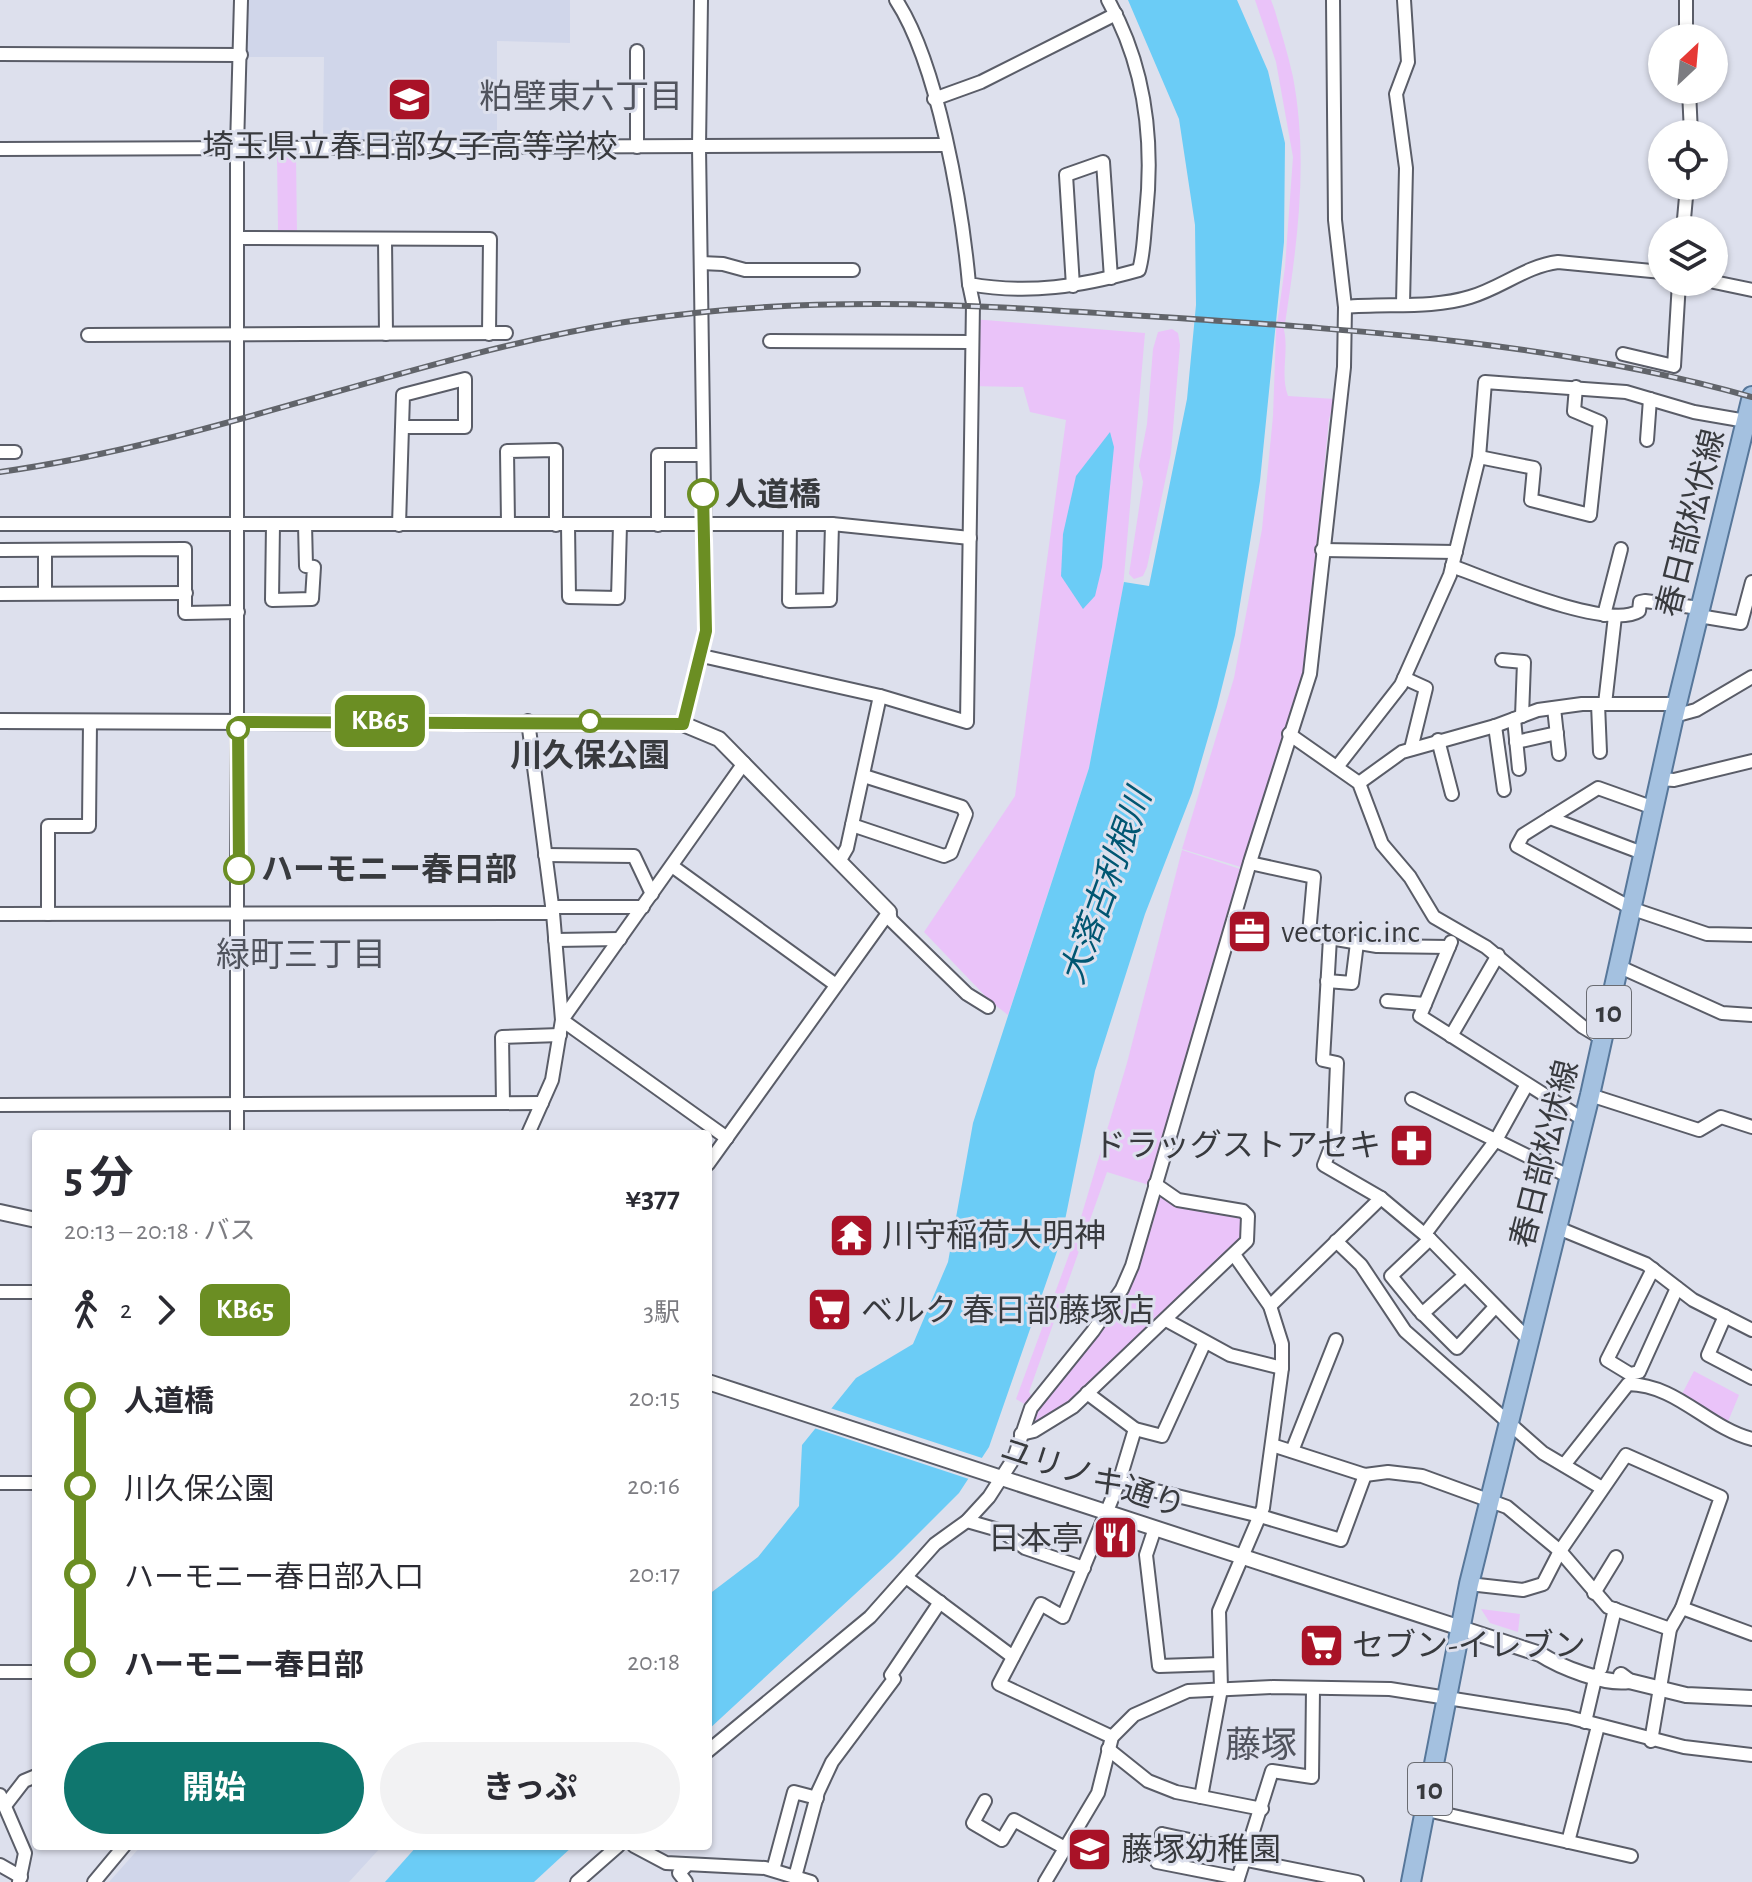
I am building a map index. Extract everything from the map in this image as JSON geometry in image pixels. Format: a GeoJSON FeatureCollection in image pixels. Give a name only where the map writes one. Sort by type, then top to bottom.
{"type":"FeatureCollection","features":[{"type":"Feature","properties":{"kind":"main road","name":"春日部松伏線"},"geometry":{"type":"LineString","coordinates":[[1411,1882],[1460,1627],[1488,1501],[1590,1095],[1676,710],[1749,411]]}},
{"type":"Feature","properties":{"kind":"street"},"geometry":{"type":"LineString","coordinates":[[237,1130],[237,147],[241,0]]}},
{"type":"Feature","properties":{"kind":"street"},"geometry":{"type":"LineString","coordinates":[[683,724],[706,631],[699,147],[701,0]]}},
{"type":"Feature","properties":{"kind":"street"},"geometry":{"type":"LineString","coordinates":[[702,656],[880,696],[967,722],[973,303],[965,242],[934,99],[920,45],[896,0]]}},
{"type":"Feature","properties":{"kind":"street"},"geometry":{"type":"LineString","coordinates":[[969,284],[1007,291],[1073,286],[1139,270],[1151,169],[1151,142],[1138,73],[1108,0]]}},
{"type":"Feature","properties":{"kind":"street"},"geometry":{"type":"LineString","coordinates":[[712,1748],[840,1644],[935,1544],[967,1521],[1014,1458],[1031,1408],[1093,1331],[1122,1289],[1289,734],[1310,674],[1336,418],[1343,386],[1345,307],[1335,220],[1333,0]]}},
{"type":"Feature","properties":{"kind":"street"},"geometry":{"type":"LineString","coordinates":[[1403,304],[1406,168],[1396,94],[1408,62],[1404,0]]}},
{"type":"Feature","properties":{"kind":"street"},"geometry":{"type":"LineString","coordinates":[[1686,0],[1686,24]]}},
{"type":"Feature","properties":{"kind":"street"},"geometry":{"type":"LineString","coordinates":[[934,99],[981,82],[1116,14]]}},
{"type":"Feature","properties":{"kind":"street"},"geometry":{"type":"LineString","coordinates":[[637,51],[637,147]]}},
{"type":"Feature","properties":{"kind":"street"},"geometry":{"type":"LineString","coordinates":[[0,54],[241,55]]}},
{"type":"Feature","properties":{"kind":"street"},"geometry":{"type":"LineString","coordinates":[[0,149],[945,145]]}},
{"type":"Feature","properties":{"kind":"street"},"geometry":{"type":"LineString","coordinates":[[1073,286],[1066,175],[1103,162],[1111,278]]}},
{"type":"Feature","properties":{"kind":"street"},"geometry":{"type":"LineString","coordinates":[[238,238],[490,239],[489,334]]}},
{"type":"Feature","properties":{"kind":"street"},"geometry":{"type":"LineString","coordinates":[[385,239],[386,334]]}},
{"type":"Feature","properties":{"kind":"street"},"geometry":{"type":"LineString","coordinates":[[1345,307],[1472,297],[1541,264],[1558,262],[1648,271]]}},
{"type":"Feature","properties":{"kind":"street"},"geometry":{"type":"LineString","coordinates":[[701,263],[723,264],[745,270],[853,270]]}},
{"type":"Feature","properties":{"kind":"street"},"geometry":{"type":"LineString","coordinates":[[1728,285],[1752,290]]}},
{"type":"Feature","properties":{"kind":"street"},"geometry":{"type":"LineString","coordinates":[[1623,354],[1674,366],[1678,296]]}},
{"type":"Feature","properties":{"kind":"street"},"geometry":{"type":"LineString","coordinates":[[88,335],[506,333]]}},
{"type":"Feature","properties":{"kind":"street"},"geometry":{"type":"LineString","coordinates":[[770,341],[971,342]]}},
{"type":"Feature","properties":{"kind":"street"},"geometry":{"type":"LineString","coordinates":[[399,525],[402,427],[403,395],[465,379],[465,427],[402,427]]}},
{"type":"Feature","properties":{"kind":"street"},"geometry":{"type":"LineString","coordinates":[[1337,767],[1404,678],[1452,566],[1479,457],[1485,382],[1626,392],[1650,399],[1749,411]]}},
{"type":"Feature","properties":{"kind":"street"},"geometry":{"type":"LineString","coordinates":[[1479,457],[1534,468],[1531,500],[1590,515],[1600,422],[1574,411],[1576,387]]}},
{"type":"Feature","properties":{"kind":"street"},"geometry":{"type":"LineString","coordinates":[[1647,440],[1650,399]]}},
{"type":"Feature","properties":{"kind":"street"},"geometry":{"type":"LineString","coordinates":[[508,523],[507,451],[556,450],[569,597],[618,598],[620,525]]}},
{"type":"Feature","properties":{"kind":"street"},"geometry":{"type":"LineString","coordinates":[[0,452],[15,452]]}},
{"type":"Feature","properties":{"kind":"street"},"geometry":{"type":"LineString","coordinates":[[658,525],[658,455],[703,455]]}},
{"type":"Feature","properties":{"kind":"street"},"geometry":{"type":"LineString","coordinates":[[0,524],[832,524],[970,538]]}},
{"type":"Feature","properties":{"kind":"street"},"geometry":{"type":"LineString","coordinates":[[273,524],[272,600],[312,599],[314,567],[306,566],[305,524]]}},
{"type":"Feature","properties":{"kind":"street"},"geometry":{"type":"LineString","coordinates":[[790,524],[789,601],[830,600],[832,524]]}},
{"type":"Feature","properties":{"kind":"street"},"geometry":{"type":"LineString","coordinates":[[0,550],[185,549],[185,613],[238,612]]}},
{"type":"Feature","properties":{"kind":"street"},"geometry":{"type":"LineString","coordinates":[[1600,752],[1609,615],[1621,549]]}},
{"type":"Feature","properties":{"kind":"street"},"geometry":{"type":"LineString","coordinates":[[45,550],[45,593]]}},
{"type":"Feature","properties":{"kind":"street"},"geometry":{"type":"LineString","coordinates":[[1322,550],[1456,552]]}},
{"type":"Feature","properties":{"kind":"street"},"geometry":{"type":"LineString","coordinates":[[1452,566],[1560,605],[1609,615],[1632,615],[1639,611],[1640,602],[1645,601],[1741,623],[1752,582]]}},
{"type":"Feature","properties":{"kind":"street"},"geometry":{"type":"LineString","coordinates":[[0,594],[186,593]]}},
{"type":"Feature","properties":{"kind":"street"},"geometry":{"type":"LineString","coordinates":[[1502,660],[1524,662],[1516,742],[1519,769]]}},
{"type":"Feature","properties":{"kind":"street"},"geometry":{"type":"LineString","coordinates":[[1359,783],[1374,769],[1411,749],[1554,708],[1602,704],[1696,710],[1752,677]]}},
{"type":"Feature","properties":{"kind":"street"},"geometry":{"type":"LineString","coordinates":[[1404,678],[1426,688],[1411,749]]}},
{"type":"Feature","properties":{"kind":"street"},"geometry":{"type":"LineString","coordinates":[[840,860],[864,776],[880,696]]}},
{"type":"Feature","properties":{"kind":"street"},"geometry":{"type":"LineString","coordinates":[[1554,708],[1559,754]]}},
{"type":"Feature","properties":{"kind":"street"},"geometry":{"type":"LineString","coordinates":[[0,721],[683,724],[719,739],[840,860],[889,912],[891,920],[967,994],[988,1007]]}},
{"type":"Feature","properties":{"kind":"street"},"geometry":{"type":"LineString","coordinates":[[528,721],[552,910],[562,1020],[552,1080],[530,1130]]}},
{"type":"Feature","properties":{"kind":"street"},"geometry":{"type":"LineString","coordinates":[[48,914],[48,826],[89,826],[90,722]]}},
{"type":"Feature","properties":{"kind":"street"},"geometry":{"type":"LineString","coordinates":[[1495,726],[1504,790]]}},
{"type":"Feature","properties":{"kind":"street"},"geometry":{"type":"LineString","coordinates":[[1516,742],[1557,733]]}},
{"type":"Feature","properties":{"kind":"street"},"geometry":{"type":"LineString","coordinates":[[1289,734],[1359,783],[1382,844],[1410,877],[1434,917],[1498,955],[1583,1027],[1603,1039]]}},
{"type":"Feature","properties":{"kind":"street"},"geometry":{"type":"LineString","coordinates":[[1438,740],[1452,794]]}},
{"type":"Feature","properties":{"kind":"street"},"geometry":{"type":"LineString","coordinates":[[1660,779],[1674,780],[1752,761]]}},
{"type":"Feature","properties":{"kind":"street"},"geometry":{"type":"LineString","coordinates":[[562,1020],[744,763]]}},
{"type":"Feature","properties":{"kind":"street"},"geometry":{"type":"LineString","coordinates":[[852,825],[944,856],[951,853],[966,814],[962,807],[864,776]]}},
{"type":"Feature","properties":{"kind":"street"},"geometry":{"type":"LineString","coordinates":[[1654,808],[1598,788],[1523,835],[1517,846],[1633,909],[1707,934],[1752,935]]}},
{"type":"Feature","properties":{"kind":"street"},"geometry":{"type":"LineString","coordinates":[[1550,818],[1645,854]]}},
{"type":"Feature","properties":{"kind":"street"},"geometry":{"type":"LineString","coordinates":[[545,855],[634,856],[652,894]]}},
{"type":"Feature","properties":{"kind":"street"},"geometry":{"type":"LineString","coordinates":[[1250,863],[1314,877],[1309,934],[1357,943],[1449,947]]}},
{"type":"Feature","properties":{"kind":"street"},"geometry":{"type":"LineString","coordinates":[[672,866],[836,985]]}},
{"type":"Feature","properties":{"kind":"street"},"geometry":{"type":"LineString","coordinates":[[0,914],[643,907]]}},
{"type":"Feature","properties":{"kind":"street"},"geometry":{"type":"LineString","coordinates":[[712,1159],[889,912]]}},
{"type":"Feature","properties":{"kind":"street"},"geometry":{"type":"LineString","coordinates":[[1454,931],[1420,1016],[1584,1120]]}},
{"type":"Feature","properties":{"kind":"street"},"geometry":{"type":"LineString","coordinates":[[1330,938],[1323,1060],[1337,1063],[1334,1139],[1324,1165],[1381,1198],[1428,1236],[1528,1339]]}},
{"type":"Feature","properties":{"kind":"street"},"geometry":{"type":"LineString","coordinates":[[555,940],[620,939]]}},
{"type":"Feature","properties":{"kind":"street"},"geometry":{"type":"LineString","coordinates":[[1327,981],[1352,983],[1357,943]]}},
{"type":"Feature","properties":{"kind":"street"},"geometry":{"type":"LineString","coordinates":[[1451,1036],[1498,955]]}},
{"type":"Feature","properties":{"kind":"street"},"geometry":{"type":"LineString","coordinates":[[1620,967],[1722,1013],[1752,1015]]}},
{"type":"Feature","properties":{"kind":"street"},"geometry":{"type":"LineString","coordinates":[[1387,1001],[1425,1004]]}},
{"type":"Feature","properties":{"kind":"street"},"geometry":{"type":"LineString","coordinates":[[562,1020],[727,1138]]}},
{"type":"Feature","properties":{"kind":"street"},"geometry":{"type":"LineString","coordinates":[[503,1103],[502,1037],[560,1035]]}},
{"type":"Feature","properties":{"kind":"street"},"geometry":{"type":"LineString","coordinates":[[1495,1307],[1457,1348],[1422,1314],[1391,1276],[1428,1236],[1496,1140],[1526,1086]]}},
{"type":"Feature","properties":{"kind":"street"},"geometry":{"type":"LineString","coordinates":[[1590,1095],[1699,1130],[1721,1117],[1752,1127]]}},
{"type":"Feature","properties":{"kind":"street"},"geometry":{"type":"LineString","coordinates":[[1412,1099],[1570,1177]]}},
{"type":"Feature","properties":{"kind":"street"},"geometry":{"type":"LineString","coordinates":[[0,1105],[542,1103]]}},
{"type":"Feature","properties":{"kind":"street"},"geometry":{"type":"LineString","coordinates":[[1021,1434],[1034,1431],[1073,1407],[1235,1256],[1249,1234],[1248,1216],[1243,1211],[1178,1200],[1155,1184]]}},
{"type":"Feature","properties":{"kind":"street"},"geometry":{"type":"LineString","coordinates":[[1270,1306],[1381,1198]]}},
{"type":"Feature","properties":{"kind":"street"},"geometry":{"type":"LineString","coordinates":[[0,1212],[32,1219]]}},
{"type":"Feature","properties":{"kind":"street"},"geometry":{"type":"LineString","coordinates":[[1558,1228],[1653,1269],[1677,1288],[1752,1330]]}},
{"type":"Feature","properties":{"kind":"street"},"geometry":{"type":"LineString","coordinates":[[1336,1241],[1361,1265],[1405,1331],[1543,1453],[1602,1488]]}},
{"type":"Feature","properties":{"kind":"street"},"geometry":{"type":"LineString","coordinates":[[1201,1797],[1221,1689],[1219,1611],[1260,1516],[1282,1368],[1282,1344],[1270,1306],[1235,1256]]}},
{"type":"Feature","properties":{"kind":"street"},"geometry":{"type":"LineString","coordinates":[[1653,1269],[1607,1360],[1630,1374],[1639,1372],[1677,1288]]}},
{"type":"Feature","properties":{"kind":"street"},"geometry":{"type":"LineString","coordinates":[[1422,1314],[1465,1275]]}},
{"type":"Feature","properties":{"kind":"street"},"geometry":{"type":"LineString","coordinates":[[0,1292],[32,1292]]}},
{"type":"Feature","properties":{"kind":"street"},"geometry":{"type":"LineString","coordinates":[[1725,1316],[1708,1355],[1752,1378]]}},
{"type":"Feature","properties":{"kind":"street"},"geometry":{"type":"LineString","coordinates":[[1166,1320],[1204,1344],[1230,1355],[1282,1368]]}},
{"type":"Feature","properties":{"kind":"street"},"geometry":{"type":"LineString","coordinates":[[1292,1451],[1336,1340]]}},
{"type":"Feature","properties":{"kind":"street"},"geometry":{"type":"LineString","coordinates":[[1087,1393],[1135,1429],[1162,1436],[1204,1344]]}},
{"type":"Feature","properties":{"kind":"street","name":"ユリノキ通り"},"geometry":{"type":"LineString","coordinates":[[712,1383],[1540,1654],[1550,1652],[1598,1672],[1660,1690],[1710,1698],[1752,1698]]}},
{"type":"Feature","properties":{"kind":"street"},"geometry":{"type":"LineString","coordinates":[[1564,1465],[1628,1384],[1649,1384],[1665,1390],[1735,1435],[1752,1439]]}},
{"type":"Feature","properties":{"kind":"street"},"geometry":{"type":"LineString","coordinates":[[1135,1429],[1119,1482],[1063,1617],[1041,1604],[999,1684],[1110,1743],[1148,1781],[1201,1797],[1262,1809]]}},
{"type":"Feature","properties":{"kind":"street"},"geometry":{"type":"LineString","coordinates":[[1272,1445],[1365,1475],[1388,1472],[1422,1476],[1507,1507],[1560,1551],[1594,1593],[1615,1609],[1670,1629]]}},
{"type":"Feature","properties":{"kind":"street"},"geometry":{"type":"LineString","coordinates":[[1469,1584],[1523,1590],[1543,1584],[1560,1551],[1626,1455],[1721,1497],[1682,1608],[1670,1629],[1651,1741]]}},
{"type":"Feature","properties":{"kind":"street"},"geometry":{"type":"LineString","coordinates":[[1119,1482],[1260,1516],[1341,1540],[1365,1475]]}},
{"type":"Feature","properties":{"kind":"street"},"geometry":{"type":"LineString","coordinates":[[2,1487],[32,1483]]}},
{"type":"Feature","properties":{"kind":"street"},"geometry":{"type":"LineString","coordinates":[[967,1521],[1002,1531],[1025,1548],[1084,1568]]}},
{"type":"Feature","properties":{"kind":"street"},"geometry":{"type":"LineString","coordinates":[[1155,1528],[1146,1555],[1159,1666],[1220,1664]]}},
{"type":"Feature","properties":{"kind":"street"},"geometry":{"type":"LineString","coordinates":[[1594,1593],[1616,1557]]}},
{"type":"Feature","properties":{"kind":"street"},"geometry":{"type":"LineString","coordinates":[[906,1577],[1013,1657]]}},
{"type":"Feature","properties":{"kind":"street"},"geometry":{"type":"LineString","coordinates":[[642,1850],[666,1863],[757,1867],[805,1880],[817,1798],[832,1762],[894,1679],[891,1675],[940,1602]]}},
{"type":"Feature","properties":{"kind":"street"},"geometry":{"type":"LineString","coordinates":[[1682,1608],[1752,1634]]}},
{"type":"Feature","properties":{"kind":"street"},"geometry":{"type":"LineString","coordinates":[[1568,1842],[1592,1724],[1598,1672],[1615,1609]]}},
{"type":"Feature","properties":{"kind":"street"},"geometry":{"type":"LineString","coordinates":[[0,1672],[32,1672]]}},
{"type":"Feature","properties":{"kind":"street"},"geometry":{"type":"LineString","coordinates":[[1313,1689],[1312,1777],[1272,1771],[1262,1809],[1244,1856],[1238,1880],[1157,1862],[1162,1834],[1244,1856],[1357,1882]]}},
{"type":"Feature","properties":{"kind":"street"},"geometry":{"type":"LineString","coordinates":[[1045,1882],[1098,1793],[1110,1743],[1134,1715],[1188,1691],[1390,1689],[1447,1696],[1592,1724],[1651,1741],[1752,1755]]}},
{"type":"Feature","properties":{"kind":"street"},"geometry":{"type":"LineString","coordinates":[[0,1865],[20,1880],[25,1853],[3,1799],[32,1778]]}},
{"type":"Feature","properties":{"kind":"street"},"geometry":{"type":"LineString","coordinates":[[773,1870],[794,1792],[817,1798]]}},
{"type":"Feature","properties":{"kind":"street"},"geometry":{"type":"LineString","coordinates":[[985,1801],[973,1823],[1002,1840],[1014,1820],[1065,1848]]}},
{"type":"Feature","properties":{"kind":"street"},"geometry":{"type":"LineString","coordinates":[[1427,1810],[1631,1856]]}},
{"type":"Feature","properties":{"kind":"street"},"geometry":{"type":"LineString","coordinates":[[94,1882],[121,1850]]}},
{"type":"Feature","properties":{"kind":"street"},"geometry":{"type":"LineString","coordinates":[[577,1882],[613,1850]]}},
{"type":"Feature","properties":{"kind":"street"},"geometry":{"type":"LineString","coordinates":[[686,1866],[679,1873],[686,1882]]}},
{"type":"Feature","properties":{"kind":"street"},"geometry":{"type":"LineString","coordinates":[[754,1882],[757,1867]]}},
{"type":"Feature","properties":{"kind":"shaded area","name":"埼玉県立春日部女子高等学校"},"geometry":{"type":"Polygon","coordinates":[[[246,0],[570,0],[570,43],[497,41],[497,141],[323,141],[324,57],[246,57],[246,0]]]}},
{"type":"Feature","properties":{"kind":"shaded area"},"geometry":{"type":"Polygon","coordinates":[[[1255,0],[1271,0],[1291,68],[1298,109],[1301,172],[1284,330],[1286,388],[1288,396],[1335,399],[1329,419],[1304,674],[1244,868],[1182,849],[1234,678],[1262,529],[1273,416],[1276,331],[1285,267],[1293,157],[1276,62],[1255,0]]]}},
{"type":"Feature","properties":{"kind":"shaded area"},"geometry":{"type":"Polygon","coordinates":[[[277,154],[296,154],[297,233],[278,233],[277,154]]]}},
{"type":"Feature","properties":{"kind":"shaded area"},"geometry":{"type":"Polygon","coordinates":[[[973,319],[1145,333],[1123,588],[1089,768],[1008,1015],[990,1001],[924,932],[1015,796],[1066,420],[1030,412],[1023,387],[971,386],[973,319]]]}},
{"type":"Feature","properties":{"kind":"shaded area"},"geometry":{"type":"Polygon","coordinates":[[[1172,329],[1178,333],[1180,345],[1171,453],[1147,567],[1143,576],[1134,579],[1129,574],[1143,482],[1139,466],[1147,424],[1153,349],[1158,332],[1172,329]]]}},
{"type":"Feature","properties":{"kind":"shaded area"},"geometry":{"type":"Polygon","coordinates":[[[1182,850],[1243,870],[1152,1186],[1107,1172],[1029,1392],[1033,1399],[1102,1325],[1158,1190],[1242,1215],[1243,1239],[1060,1412],[1039,1425],[1033,1418],[1036,1411],[1016,1399],[1073,1244],[1127,1063],[1182,850]]]}},
{"type":"Feature","properties":{"kind":"shaded area"},"geometry":{"type":"Polygon","coordinates":[[[1694,1371],[1739,1395],[1727,1424],[1682,1394],[1694,1371]]]}},
{"type":"Feature","properties":{"kind":"shaded area"},"geometry":{"type":"Polygon","coordinates":[[[1481,1609],[1520,1614],[1518,1632],[1490,1623],[1481,1609]]]}},
{"type":"Feature","properties":{"kind":"shaded area"},"geometry":{"type":"Polygon","coordinates":[[[137,1850],[378,1850],[349,1882],[109,1882],[137,1850]]]}},
{"type":"Feature","properties":{"kind":"water","name":"大落古利根川"},"geometry":{"type":"Polygon","coordinates":[[[1128,0],[1237,0],[1268,71],[1285,143],[1284,242],[1260,481],[1235,635],[1217,707],[1192,793],[1145,914],[1095,1071],[1061,1240],[989,1447],[959,1493],[893,1559],[712,1726],[712,1592],[758,1557],[799,1506],[802,1445],[856,1378],[913,1344],[948,1262],[973,1123],[1089,768],[1124,582],[1149,586],[1187,399],[1196,305],[1195,225],[1179,119],[1128,0]]]}},
{"type":"Feature","properties":{"kind":"water"},"geometry":{"type":"Polygon","coordinates":[[[1110,432],[1114,447],[1102,567],[1095,596],[1083,609],[1061,576],[1063,534],[1076,476],[1110,432]]]}},
{"type":"Feature","properties":{"kind":"water"},"geometry":{"type":"Polygon","coordinates":[[[413,1850],[569,1850],[534,1882],[385,1882],[413,1850]]]}},
{"type":"Feature","properties":{"kind":"pier"},"geometry":{"type":"Polygon","coordinates":[[[827,1407],[985,1459],[972,1480],[811,1427],[827,1407]]]}},
{"type":"Feature","properties":{"kind":"railway"},"geometry":{"type":"LineString","coordinates":[[0,472],[158,441],[390,376],[546,337],[696,313],[834,304],[1038,309],[1323,328],[1467,342],[1610,364],[1752,397]]}},
{"type":"Feature","properties":{"kind":"bus line","name":"KB65"},"geometry":{"type":"LineString","coordinates":[[239,869],[238,722],[659,721],[683,724],[706,631],[703,494]]}},
{"type":"Feature","properties":{"kind":"place","name":"埼玉県立春日部女子高等学校"},"geometry":{"type":"Point","coordinates":[410,99]}},
{"type":"Feature","properties":{"kind":"place","name":"人道橋"},"geometry":{"type":"Point","coordinates":[703,494]}},
{"type":"Feature","properties":{"kind":"place","name":"川久保公園"},"geometry":{"type":"Point","coordinates":[590,721]}},
{"type":"Feature","properties":{"kind":"place","name":"ハーモニー春日部"},"geometry":{"type":"Point","coordinates":[239,869]}},
{"type":"Feature","properties":{"kind":"place","name":"vectoric.inc"},"geometry":{"type":"Point","coordinates":[1250,931]}},
{"type":"Feature","properties":{"kind":"place","name":"ドラッグストアセキ"},"geometry":{"type":"Point","coordinates":[1412,1145]}},
{"type":"Feature","properties":{"kind":"place","name":"川守稲荷大明神"},"geometry":{"type":"Point","coordinates":[851,1235]}},
{"type":"Feature","properties":{"kind":"place","name":"ベルク 春日部藤塚店"},"geometry":{"type":"Point","coordinates":[830,1310]}},
{"type":"Feature","properties":{"kind":"place","name":"日本亭"},"geometry":{"type":"Point","coordinates":[1115,1538]}},
{"type":"Feature","properties":{"kind":"place","name":"セブン-イレブン"},"geometry":{"type":"Point","coordinates":[1321,1645]}},
{"type":"Feature","properties":{"kind":"place","name":"藤塚幼稚園"},"geometry":{"type":"Point","coordinates":[1090,1849]}},
{"type":"Feature","properties":{"kind":"district","name":"粕壁東六丁目"},"geometry":{"type":"Point","coordinates":[581,96]}},
{"type":"Feature","properties":{"kind":"district","name":"緑町三丁目"},"geometry":{"type":"Point","coordinates":[301,954]}},
{"type":"Feature","properties":{"kind":"district","name":"藤塚"},"geometry":{"type":"Point","coordinates":[1261,1744]}}]}
